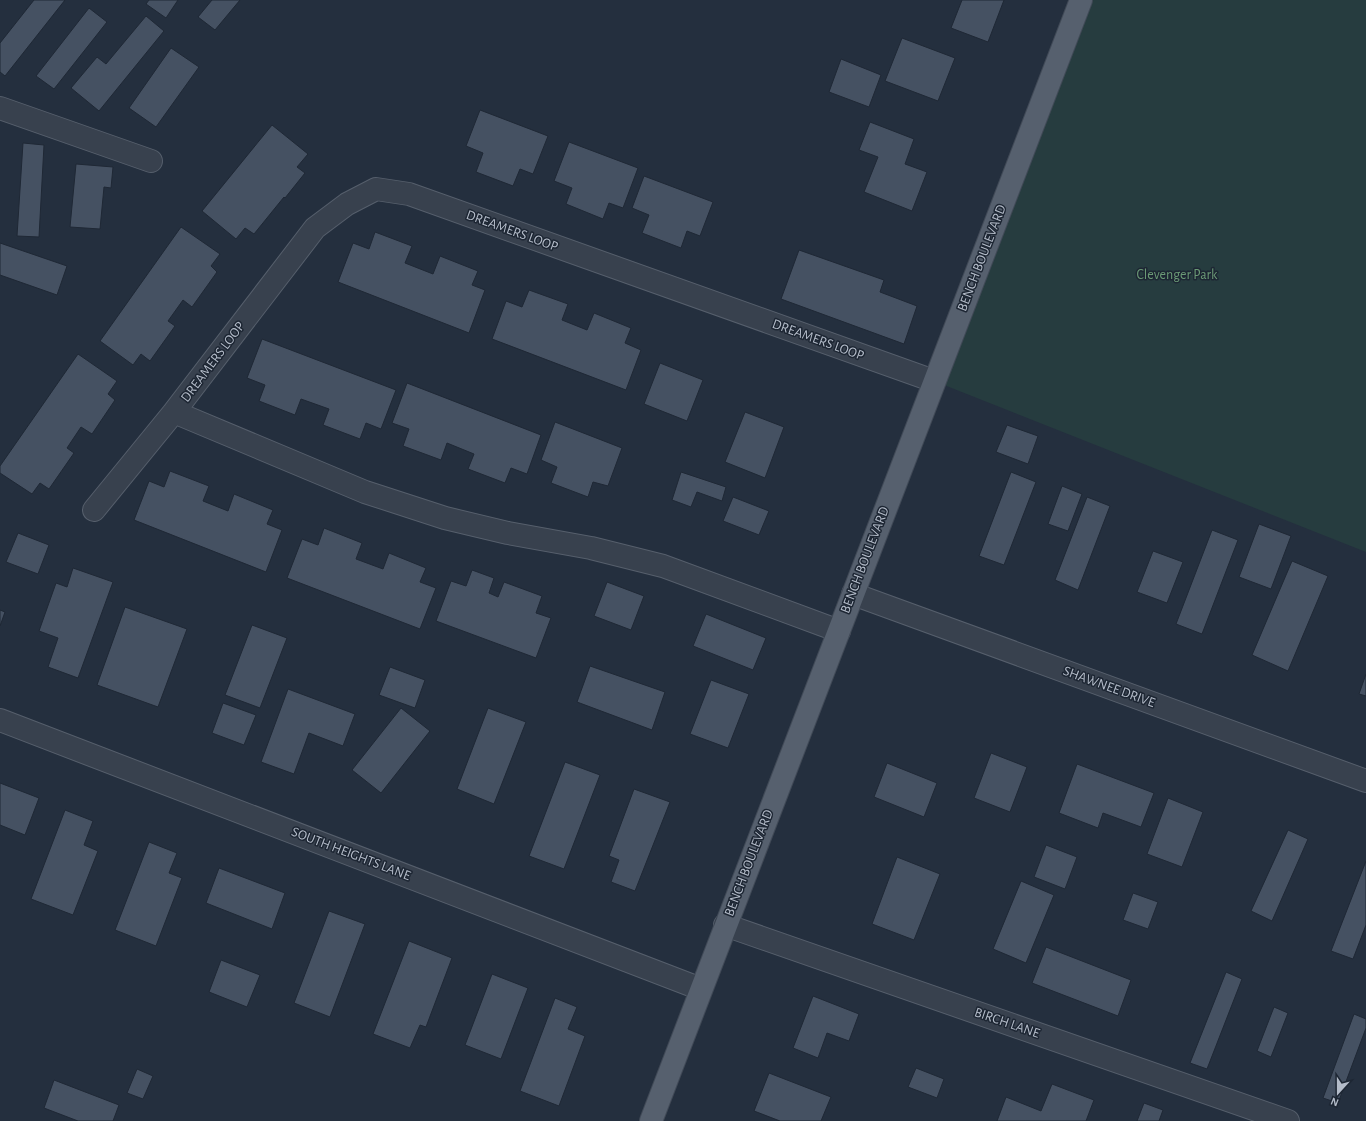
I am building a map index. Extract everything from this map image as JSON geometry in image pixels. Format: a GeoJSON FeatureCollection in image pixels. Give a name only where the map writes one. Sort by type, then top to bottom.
{"type":"FeatureCollection","features":[{"type":"Feature","properties":{"kind":"main road","name":"BENCH BOULEVARD"},"geometry":{"type":"LineString","coordinates":[[651,1121],[1081,0]]}},
{"type":"Feature","properties":{"kind":"street"},"geometry":{"type":"LineString","coordinates":[[0,108],[151,161]]}},
{"type":"Feature","properties":{"kind":"street","name":"DREAMERS LOOP"},"geometry":{"type":"LineString","coordinates":[[94,510],[174,412],[315,228],[347,204],[376,189],[409,194],[934,381]]}},
{"type":"Feature","properties":{"kind":"street","name":"DREAMERS LOOP"},"geometry":{"type":"LineString","coordinates":[[174,412],[365,492],[438,516],[508,532],[591,548],[663,566],[838,631]]}},
{"type":"Feature","properties":{"kind":"street","name":"SHAWNEE DRIVE"},"geometry":{"type":"LineString","coordinates":[[853,594],[1366,780]]}},
{"type":"Feature","properties":{"kind":"street","name":"SOUTH HEIGHTS LANE"},"geometry":{"type":"LineString","coordinates":[[0,720],[701,989]]}},
{"type":"Feature","properties":{"kind":"street","name":"BIRCH LANE"},"geometry":{"type":"LineString","coordinates":[[725,925],[1288,1121]]}},
{"type":"Feature","properties":{"kind":"green space","name":"Clevenger Park"},"geometry":{"type":"Polygon","coordinates":[[[1081,0],[1366,0],[1366,552],[934,381],[1081,0]]]}},
{"type":"Feature","properties":{"kind":"building"},"geometry":{"type":"Polygon","coordinates":[[[34,0],[65,0],[5,76],[0,72],[0,43],[34,0]]]}},
{"type":"Feature","properties":{"kind":"building"},"geometry":{"type":"Polygon","coordinates":[[[149,0],[178,0],[166,18],[146,4],[149,0]]]}},
{"type":"Feature","properties":{"kind":"building"},"geometry":{"type":"Polygon","coordinates":[[[212,0],[240,0],[215,30],[198,17],[212,0]]]}},
{"type":"Feature","properties":{"kind":"building"},"geometry":{"type":"Polygon","coordinates":[[[962,0],[1004,0],[988,42],[951,28],[962,0]]]}},
{"type":"Feature","properties":{"kind":"building"},"geometry":{"type":"Polygon","coordinates":[[[89,8],[107,22],[54,89],[36,76],[89,8]]]}},
{"type":"Feature","properties":{"kind":"building"},"geometry":{"type":"Polygon","coordinates":[[[146,16],[164,31],[99,111],[71,88],[97,57],[106,64],[146,16]]]}},
{"type":"Feature","properties":{"kind":"building"},"geometry":{"type":"Polygon","coordinates":[[[902,38],[955,58],[938,101],[885,81],[902,38]]]}},
{"type":"Feature","properties":{"kind":"building"},"geometry":{"type":"Polygon","coordinates":[[[171,48],[199,67],[156,127],[129,108],[171,48]]]}},
{"type":"Feature","properties":{"kind":"building"},"geometry":{"type":"Polygon","coordinates":[[[841,59],[881,75],[869,107],[829,92],[841,59]]]}},
{"type":"Feature","properties":{"kind":"building"},"geometry":{"type":"Polygon","coordinates":[[[480,110],[548,136],[533,174],[520,169],[513,186],[476,172],[483,153],[466,146],[480,110]]]}},
{"type":"Feature","properties":{"kind":"building"},"geometry":{"type":"Polygon","coordinates":[[[870,122],[914,139],[905,164],[927,172],[912,211],[864,192],[878,157],[859,150],[870,122]]]}},
{"type":"Feature","properties":{"kind":"building"},"geometry":{"type":"Polygon","coordinates":[[[272,125],[308,154],[297,167],[305,173],[254,234],[245,228],[236,239],[202,211],[272,125]]]}},
{"type":"Feature","properties":{"kind":"building"},"geometry":{"type":"Polygon","coordinates":[[[569,142],[638,168],[623,208],[609,203],[603,219],[566,204],[572,188],[554,181],[569,142]]]}},
{"type":"Feature","properties":{"kind":"building"},"geometry":{"type":"Polygon","coordinates":[[[23,143],[44,145],[39,237],[17,236],[23,143]]]}},
{"type":"Feature","properties":{"kind":"building"},"geometry":{"type":"Polygon","coordinates":[[[76,164],[113,167],[111,188],[104,187],[100,229],[70,227],[76,164]]]}},
{"type":"Feature","properties":{"kind":"building"},"geometry":{"type":"Polygon","coordinates":[[[644,176],[713,202],[700,236],[687,231],[681,248],[642,233],[649,215],[632,208],[644,176]]]}},
{"type":"Feature","properties":{"kind":"building"},"geometry":{"type":"Polygon","coordinates":[[[181,227],[220,254],[211,266],[217,272],[192,307],[183,300],[168,321],[175,326],[150,361],[141,354],[133,365],[100,341],[181,227]]]}},
{"type":"Feature","properties":{"kind":"building"},"geometry":{"type":"Polygon","coordinates":[[[375,232],[412,246],[405,263],[433,274],[440,256],[478,271],[472,285],[485,290],[469,333],[338,282],[353,243],[369,249],[375,232]]]}},
{"type":"Feature","properties":{"kind":"building"},"geometry":{"type":"Polygon","coordinates":[[[0,243],[67,266],[57,295],[0,275],[0,243]]]}},
{"type":"Feature","properties":{"kind":"building"},"geometry":{"type":"Polygon","coordinates":[[[799,250],[884,280],[880,292],[917,306],[904,344],[781,299],[799,250]]]}},
{"type":"Feature","properties":{"kind":"building"},"geometry":{"type":"Polygon","coordinates":[[[529,290],[568,304],[562,320],[587,330],[594,313],[631,328],[625,343],[641,350],[626,390],[492,339],[506,301],[522,307],[529,290]]]}},
{"type":"Feature","properties":{"kind":"building"},"geometry":{"type":"Polygon","coordinates":[[[262,339],[396,390],[381,429],[366,423],[360,439],[323,425],[329,409],[301,399],[295,415],[259,401],[265,385],[247,378],[262,339]]]}},
{"type":"Feature","properties":{"kind":"building"},"geometry":{"type":"Polygon","coordinates":[[[78,354],[117,381],[108,394],[115,400],[92,434],[81,427],[67,448],[74,453],[49,489],[40,483],[32,494],[0,473],[0,466],[78,354]]]}},
{"type":"Feature","properties":{"kind":"building"},"geometry":{"type":"Polygon","coordinates":[[[660,363],[703,380],[687,421],[644,404],[660,363]]]}},
{"type":"Feature","properties":{"kind":"building"},"geometry":{"type":"Polygon","coordinates":[[[407,383],[541,435],[527,474],[511,468],[505,483],[468,469],[474,454],[447,443],[441,460],[403,446],[409,429],[392,423],[407,383]]]}},
{"type":"Feature","properties":{"kind":"building"},"geometry":{"type":"Polygon","coordinates":[[[745,412],[784,427],[765,478],[725,462],[745,412]]]}},
{"type":"Feature","properties":{"kind":"building"},"geometry":{"type":"Polygon","coordinates":[[[555,422],[622,448],[608,486],[593,482],[588,497],[551,483],[557,467],[541,460],[555,422]]]}},
{"type":"Feature","properties":{"kind":"building"},"geometry":{"type":"Polygon","coordinates":[[[1007,425],[1038,436],[1028,464],[996,452],[1007,425]]]}},
{"type":"Feature","properties":{"kind":"building"},"geometry":{"type":"Polygon","coordinates":[[[170,471],[209,486],[203,501],[228,511],[234,494],[273,510],[267,524],[282,530],[266,572],[134,520],[149,481],[164,487],[170,471]]]}},
{"type":"Feature","properties":{"kind":"building"},"geometry":{"type":"Polygon","coordinates":[[[681,472],[726,487],[722,501],[697,492],[691,507],[672,500],[681,472]]]}},
{"type":"Feature","properties":{"kind":"building"},"geometry":{"type":"Polygon","coordinates":[[[1011,472],[1036,482],[1004,565],[979,556],[1011,472]]]}},
{"type":"Feature","properties":{"kind":"building"},"geometry":{"type":"Polygon","coordinates":[[[1062,486],[1082,494],[1068,531],[1048,524],[1062,486]]]}},
{"type":"Feature","properties":{"kind":"building"},"geometry":{"type":"Polygon","coordinates":[[[733,497],[769,511],[759,535],[723,521],[733,497]]]}},
{"type":"Feature","properties":{"kind":"building"},"geometry":{"type":"Polygon","coordinates":[[[1087,497],[1110,506],[1078,590],[1055,580],[1087,497]]]}},
{"type":"Feature","properties":{"kind":"building"},"geometry":{"type":"Polygon","coordinates":[[[1259,524],[1291,536],[1271,589],[1239,577],[1259,524]]]}},
{"type":"Feature","properties":{"kind":"building"},"geometry":{"type":"Polygon","coordinates":[[[324,528],[362,543],[356,559],[383,569],[389,553],[426,568],[420,582],[436,588],[420,629],[287,578],[302,539],[318,545],[324,528]]]}},
{"type":"Feature","properties":{"kind":"building"},"geometry":{"type":"Polygon","coordinates":[[[1212,530],[1238,540],[1202,634],[1176,624],[1212,530]]]}},
{"type":"Feature","properties":{"kind":"building"},"geometry":{"type":"Polygon","coordinates":[[[18,533],[49,545],[38,574],[6,562],[18,533]]]}},
{"type":"Feature","properties":{"kind":"building"},"geometry":{"type":"Polygon","coordinates":[[[1153,551],[1183,562],[1167,603],[1137,592],[1153,551]]]}},
{"type":"Feature","properties":{"kind":"building"},"geometry":{"type":"Polygon","coordinates":[[[1292,561],[1328,576],[1288,671],[1252,655],[1292,561]]]}},
{"type":"Feature","properties":{"kind":"building"},"geometry":{"type":"Polygon","coordinates":[[[73,568],[113,582],[78,678],[48,667],[58,638],[39,631],[56,583],[67,587],[73,568]]]}},
{"type":"Feature","properties":{"kind":"building"},"geometry":{"type":"Polygon","coordinates":[[[472,570],[494,578],[489,593],[498,597],[504,582],[542,596],[536,613],[551,618],[536,658],[436,621],[451,581],[466,586],[472,570]]]}},
{"type":"Feature","properties":{"kind":"building"},"geometry":{"type":"Polygon","coordinates":[[[607,582],[644,596],[631,630],[594,616],[607,582]]]}},
{"type":"Feature","properties":{"kind":"building"},"geometry":{"type":"Polygon","coordinates":[[[125,607],[187,629],[158,707],[97,685],[125,607]]]}},
{"type":"Feature","properties":{"kind":"building"},"geometry":{"type":"Polygon","coordinates":[[[0,610],[5,612],[0,626],[0,610]]]}},
{"type":"Feature","properties":{"kind":"building"},"geometry":{"type":"Polygon","coordinates":[[[706,614],[766,638],[753,670],[693,646],[706,614]]]}},
{"type":"Feature","properties":{"kind":"building"},"geometry":{"type":"Polygon","coordinates":[[[252,625],[287,638],[260,708],[225,695],[252,625]]]}},
{"type":"Feature","properties":{"kind":"building"},"geometry":{"type":"Polygon","coordinates":[[[590,666],[665,692],[652,730],[577,702],[590,666]]]}},
{"type":"Feature","properties":{"kind":"building"},"geometry":{"type":"Polygon","coordinates":[[[390,667],[425,680],[415,708],[379,695],[390,667]]]}},
{"type":"Feature","properties":{"kind":"building"},"geometry":{"type":"Polygon","coordinates":[[[1366,674],[1366,696],[1359,694],[1366,674]]]}},
{"type":"Feature","properties":{"kind":"building"},"geometry":{"type":"Polygon","coordinates":[[[711,680],[749,694],[728,748],[690,734],[711,680]]]}},
{"type":"Feature","properties":{"kind":"building"},"geometry":{"type":"Polygon","coordinates":[[[288,689],[355,714],[343,746],[309,733],[294,774],[261,762],[288,689]]]}},
{"type":"Feature","properties":{"kind":"building"},"geometry":{"type":"Polygon","coordinates":[[[223,703],[256,715],[244,745],[212,733],[223,703]]]}},
{"type":"Feature","properties":{"kind":"building"},"geometry":{"type":"Polygon","coordinates":[[[401,708],[430,731],[381,793],[352,770],[401,708]]]}},
{"type":"Feature","properties":{"kind":"building"},"geometry":{"type":"Polygon","coordinates":[[[488,708],[526,722],[494,804],[457,789],[488,708]]]}},
{"type":"Feature","properties":{"kind":"building"},"geometry":{"type":"Polygon","coordinates":[[[991,753],[1027,767],[1010,812],[974,798],[991,753]]]}},
{"type":"Feature","properties":{"kind":"building"},"geometry":{"type":"Polygon","coordinates":[[[565,762],[600,775],[564,869],[529,856],[565,762]]]}},
{"type":"Feature","properties":{"kind":"building"},"geometry":{"type":"Polygon","coordinates":[[[887,763],[937,783],[924,817],[874,797],[887,763]]]}},
{"type":"Feature","properties":{"kind":"building"},"geometry":{"type":"Polygon","coordinates":[[[1077,764],[1154,793],[1141,827],[1103,813],[1098,828],[1059,813],[1077,764]]]}},
{"type":"Feature","properties":{"kind":"building"},"geometry":{"type":"Polygon","coordinates":[[[0,783],[39,798],[25,835],[0,825],[0,783]]]}},
{"type":"Feature","properties":{"kind":"building"},"geometry":{"type":"Polygon","coordinates":[[[634,789],[670,802],[635,891],[611,882],[619,860],[609,856],[634,789]]]}},
{"type":"Feature","properties":{"kind":"building"},"geometry":{"type":"Polygon","coordinates":[[[1168,798],[1203,812],[1182,867],[1147,854],[1168,798]]]}},
{"type":"Feature","properties":{"kind":"building"},"geometry":{"type":"Polygon","coordinates":[[[65,810],[93,821],[84,845],[98,851],[73,915],[31,899],[65,810]]]}},
{"type":"Feature","properties":{"kind":"building"},"geometry":{"type":"Polygon","coordinates":[[[1288,830],[1308,839],[1272,921],[1251,911],[1288,830]]]}},
{"type":"Feature","properties":{"kind":"building"},"geometry":{"type":"Polygon","coordinates":[[[149,842],[177,853],[169,873],[182,878],[156,946],[115,930],[149,842]]]}},
{"type":"Feature","properties":{"kind":"building"},"geometry":{"type":"Polygon","coordinates":[[[1046,845],[1077,857],[1065,889],[1034,877],[1046,845]]]}},
{"type":"Feature","properties":{"kind":"building"},"geometry":{"type":"Polygon","coordinates":[[[897,857],[940,874],[914,940],[872,924],[897,857]]]}},
{"type":"Feature","properties":{"kind":"building"},"geometry":{"type":"Polygon","coordinates":[[[1366,861],[1366,925],[1353,959],[1331,951],[1366,861]]]}},
{"type":"Feature","properties":{"kind":"building"},"geometry":{"type":"Polygon","coordinates":[[[219,868],[285,893],[272,929],[206,903],[219,868]]]}},
{"type":"Feature","properties":{"kind":"building"},"geometry":{"type":"Polygon","coordinates":[[[1021,881],[1054,895],[1026,963],[993,949],[1021,881]]]}},
{"type":"Feature","properties":{"kind":"building"},"geometry":{"type":"Polygon","coordinates":[[[1133,893],[1158,902],[1148,929],[1123,920],[1133,893]]]}},
{"type":"Feature","properties":{"kind":"building"},"geometry":{"type":"Polygon","coordinates":[[[329,911],[365,924],[330,1017],[294,1003],[329,911]]]}},
{"type":"Feature","properties":{"kind":"building"},"geometry":{"type":"Polygon","coordinates":[[[409,941],[452,958],[426,1027],[420,1025],[410,1048],[373,1034],[409,941]]]}},
{"type":"Feature","properties":{"kind":"building"},"geometry":{"type":"Polygon","coordinates":[[[1046,947],[1131,980],[1118,1016],[1032,983],[1046,947]]]}},
{"type":"Feature","properties":{"kind":"building"},"geometry":{"type":"Polygon","coordinates":[[[221,960],[260,975],[247,1007],[209,992],[221,960]]]}},
{"type":"Feature","properties":{"kind":"building"},"geometry":{"type":"Polygon","coordinates":[[[1226,972],[1242,979],[1207,1069],[1190,1063],[1226,972]]]}},
{"type":"Feature","properties":{"kind":"building"},"geometry":{"type":"Polygon","coordinates":[[[492,974],[528,988],[501,1059],[465,1045],[492,974]]]}},
{"type":"Feature","properties":{"kind":"building"},"geometry":{"type":"Polygon","coordinates":[[[813,996],[859,1014],[849,1041],[827,1033],[818,1058],[793,1048],[813,996]]]}},
{"type":"Feature","properties":{"kind":"building"},"geometry":{"type":"Polygon","coordinates":[[[555,998],[577,1007],[568,1029],[585,1036],[559,1106],[520,1091],[555,998]]]}},
{"type":"Feature","properties":{"kind":"building"},"geometry":{"type":"Polygon","coordinates":[[[1274,1007],[1288,1013],[1271,1057],[1257,1051],[1274,1007]]]}},
{"type":"Feature","properties":{"kind":"building"},"geometry":{"type":"Polygon","coordinates":[[[1354,1014],[1366,1019],[1366,1028],[1338,1103],[1323,1098],[1354,1014]]]}},
{"type":"Feature","properties":{"kind":"building"},"geometry":{"type":"Polygon","coordinates":[[[916,1068],[944,1079],[937,1098],[908,1087],[916,1068]]]}},
{"type":"Feature","properties":{"kind":"building"},"geometry":{"type":"Polygon","coordinates":[[[137,1069],[153,1076],[143,1099],[127,1093],[137,1069]]]}},
{"type":"Feature","properties":{"kind":"building"},"geometry":{"type":"Polygon","coordinates":[[[769,1073],[831,1097],[821,1121],[780,1121],[754,1111],[769,1073]]]}},
{"type":"Feature","properties":{"kind":"building"},"geometry":{"type":"Polygon","coordinates":[[[54,1080],[119,1105],[113,1121],[78,1121],[44,1108],[54,1080]]]}},
{"type":"Feature","properties":{"kind":"building"},"geometry":{"type":"Polygon","coordinates":[[[1052,1084],[1094,1100],[1086,1121],[997,1121],[1006,1097],[1041,1111],[1052,1084]]]}},
{"type":"Feature","properties":{"kind":"building"},"geometry":{"type":"Polygon","coordinates":[[[1144,1103],[1163,1110],[1159,1121],[1137,1121],[1144,1103]]]}}]}
